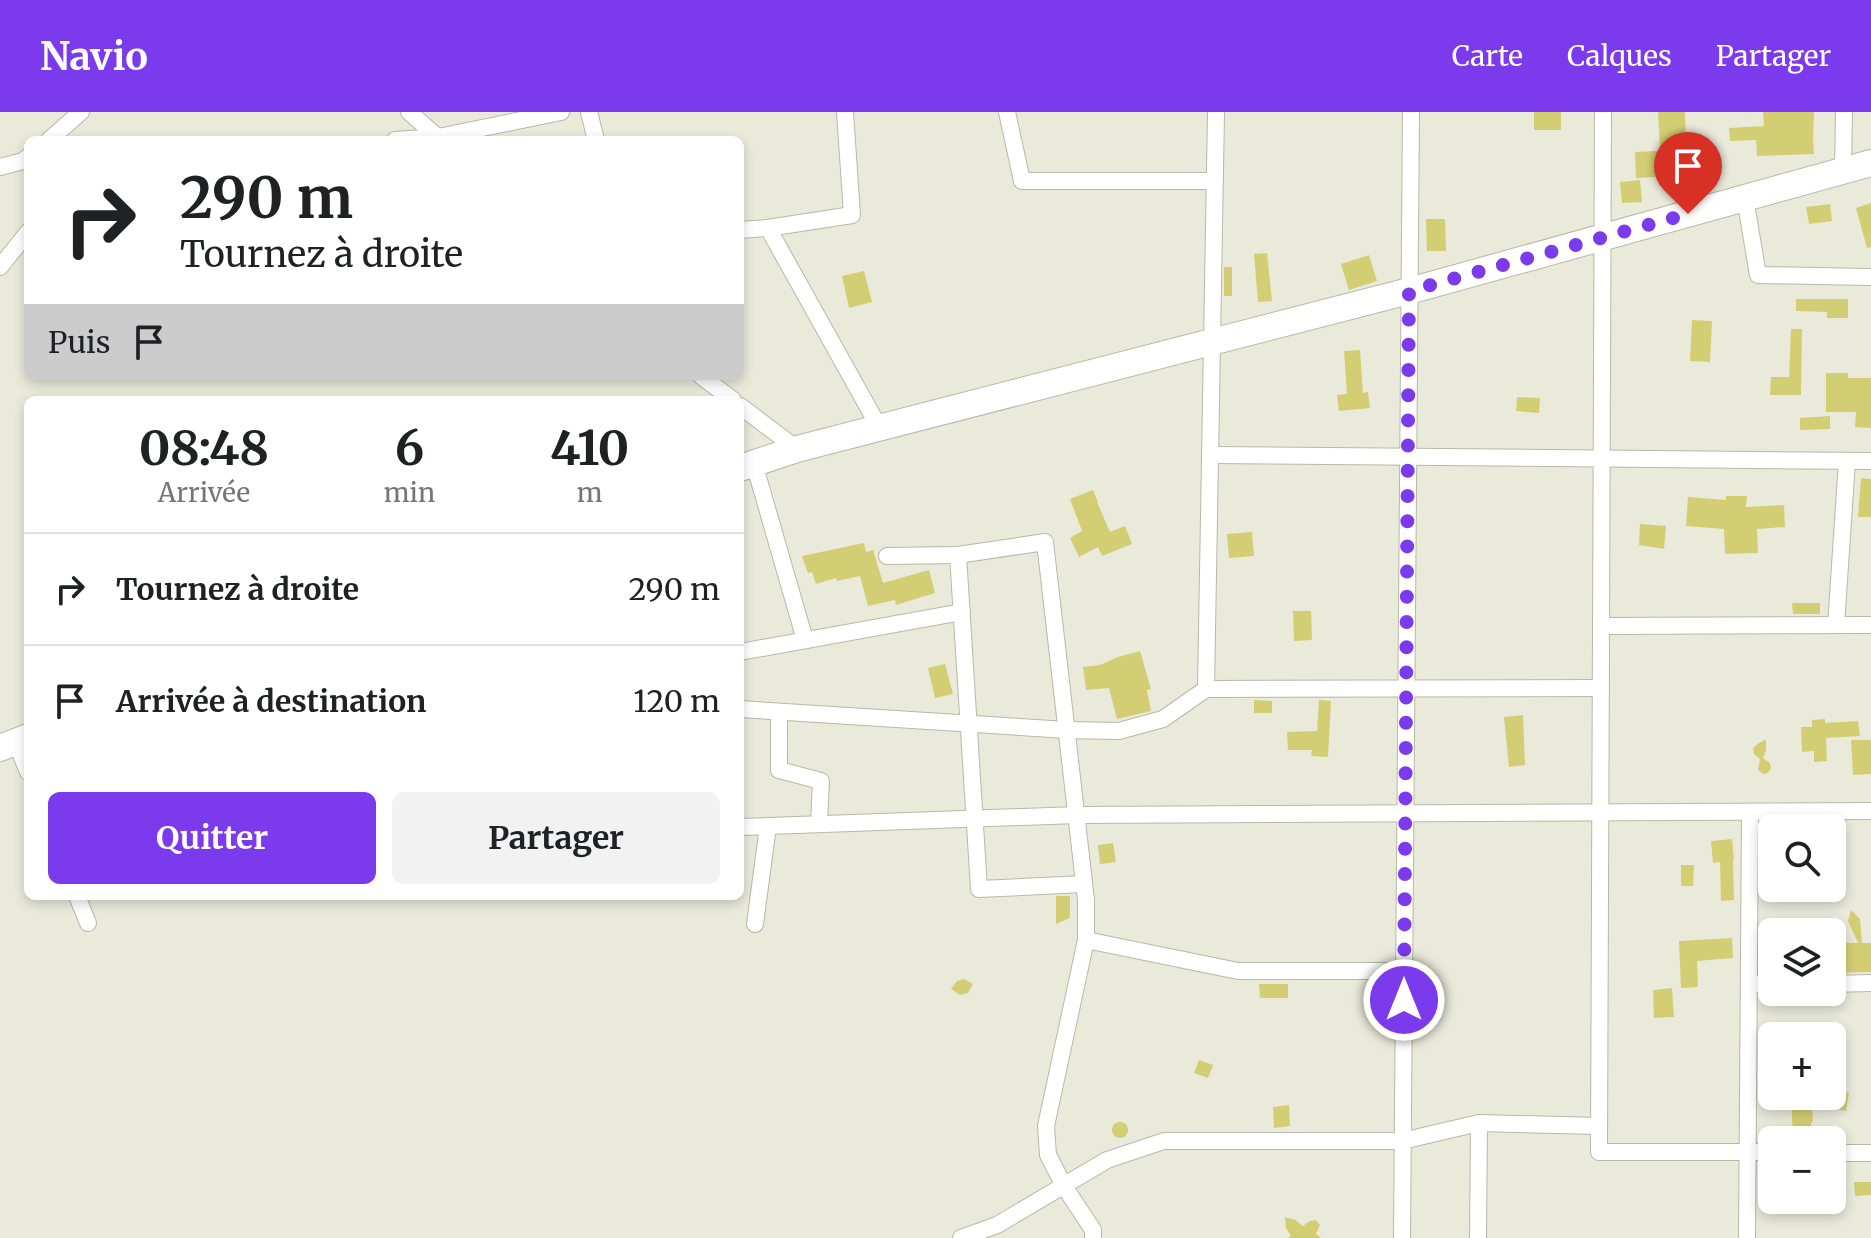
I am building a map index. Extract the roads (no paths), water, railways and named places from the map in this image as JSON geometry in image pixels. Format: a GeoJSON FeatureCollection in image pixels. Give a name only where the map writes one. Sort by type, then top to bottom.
{"type":"FeatureCollection","features":[{"type":"Feature","properties":{"kind":"main road"},"geometry":{"type":"LineString","coordinates":[[747,466],[797,449],[1409,291],[1871,163]]}},
{"type":"Feature","properties":{"kind":"street"},"geometry":{"type":"LineString","coordinates":[[54,136],[81,112]]}},
{"type":"Feature","properties":{"kind":"street"},"geometry":{"type":"LineString","coordinates":[[409,112],[437,136]]}},
{"type":"Feature","properties":{"kind":"street"},"geometry":{"type":"LineString","coordinates":[[453,136],[561,112]]}},
{"type":"Feature","properties":{"kind":"street"},"geometry":{"type":"LineString","coordinates":[[589,112],[595,136]]}},
{"type":"Feature","properties":{"kind":"street"},"geometry":{"type":"LineString","coordinates":[[744,230],[852,215],[845,112]]}},
{"type":"Feature","properties":{"kind":"street"},"geometry":{"type":"LineString","coordinates":[[1007,112],[1022,181],[1215,181]]}},
{"type":"Feature","properties":{"kind":"street"},"geometry":{"type":"LineString","coordinates":[[1206,689],[1216,112]]}},
{"type":"Feature","properties":{"kind":"street"},"geometry":{"type":"LineString","coordinates":[[1402,1238],[1411,112]]}},
{"type":"Feature","properties":{"kind":"street"},"geometry":{"type":"LineString","coordinates":[[1603,112],[1599,1152],[1758,1152]]}},
{"type":"Feature","properties":{"kind":"street"},"geometry":{"type":"LineString","coordinates":[[1843,171],[1844,112]]}},
{"type":"Feature","properties":{"kind":"street"},"geometry":{"type":"LineString","coordinates":[[0,170],[24,160]]}},
{"type":"Feature","properties":{"kind":"street"},"geometry":{"type":"LineString","coordinates":[[0,170],[24,170]]}},
{"type":"Feature","properties":{"kind":"street"},"geometry":{"type":"LineString","coordinates":[[1745,198],[1758,275],[1871,277]]}},
{"type":"Feature","properties":{"kind":"street"},"geometry":{"type":"LineString","coordinates":[[768,228],[879,427]]}},
{"type":"Feature","properties":{"kind":"street"},"geometry":{"type":"LineString","coordinates":[[0,267],[24,237]]}},
{"type":"Feature","properties":{"kind":"street"},"geometry":{"type":"LineString","coordinates":[[706,380],[728,396]]}},
{"type":"Feature","properties":{"kind":"street"},"geometry":{"type":"LineString","coordinates":[[744,409],[797,449]]}},
{"type":"Feature","properties":{"kind":"street"},"geometry":{"type":"LineString","coordinates":[[1210,455],[1871,461]]}},
{"type":"Feature","properties":{"kind":"street"},"geometry":{"type":"LineString","coordinates":[[1836,625],[1847,461]]}},
{"type":"Feature","properties":{"kind":"street"},"geometry":{"type":"LineString","coordinates":[[747,466],[805,640]]}},
{"type":"Feature","properties":{"kind":"street"},"geometry":{"type":"LineString","coordinates":[[887,556],[958,555],[1045,542],[1077,815],[1086,940],[1046,1126],[1048,1155],[1093,1230],[1093,1238]]}},
{"type":"Feature","properties":{"kind":"street"},"geometry":{"type":"LineString","coordinates":[[958,555],[979,889],[1084,884]]}},
{"type":"Feature","properties":{"kind":"street"},"geometry":{"type":"LineString","coordinates":[[744,651],[962,612]]}},
{"type":"Feature","properties":{"kind":"street"},"geometry":{"type":"LineString","coordinates":[[1601,626],[1871,625]]}},
{"type":"Feature","properties":{"kind":"street"},"geometry":{"type":"LineString","coordinates":[[744,709],[1119,731],[1163,719],[1206,689],[1601,688]]}},
{"type":"Feature","properties":{"kind":"street"},"geometry":{"type":"LineString","coordinates":[[779,712],[779,770],[821,781],[819,824]]}},
{"type":"Feature","properties":{"kind":"street"},"geometry":{"type":"LineString","coordinates":[[15,742],[24,763]]}},
{"type":"Feature","properties":{"kind":"street"},"geometry":{"type":"LineString","coordinates":[[744,827],[1077,815],[1871,811]]}},
{"type":"Feature","properties":{"kind":"street"},"geometry":{"type":"LineString","coordinates":[[1747,1238],[1750,812]]}},
{"type":"Feature","properties":{"kind":"street"},"geometry":{"type":"LineString","coordinates":[[755,924],[768,826]]}},
{"type":"Feature","properties":{"kind":"street"},"geometry":{"type":"LineString","coordinates":[[79,900],[88,923]]}},
{"type":"Feature","properties":{"kind":"street"},"geometry":{"type":"LineString","coordinates":[[1086,940],[1238,971],[1404,971]]}},
{"type":"Feature","properties":{"kind":"street"},"geometry":{"type":"LineString","coordinates":[[1846,984],[1871,983]]}},
{"type":"Feature","properties":{"kind":"street"},"geometry":{"type":"LineString","coordinates":[[1749,984],[1758,984]]}},
{"type":"Feature","properties":{"kind":"street"},"geometry":{"type":"LineString","coordinates":[[961,1238],[997,1232],[1107,1160],[1164,1141],[1402,1141],[1479,1123],[1599,1126]]}},
{"type":"Feature","properties":{"kind":"street"},"geometry":{"type":"LineString","coordinates":[[1478,1238],[1479,1123]]}},
{"type":"Feature","properties":{"kind":"street"},"geometry":{"type":"LineString","coordinates":[[1846,1153],[1871,1153]]}}]}
